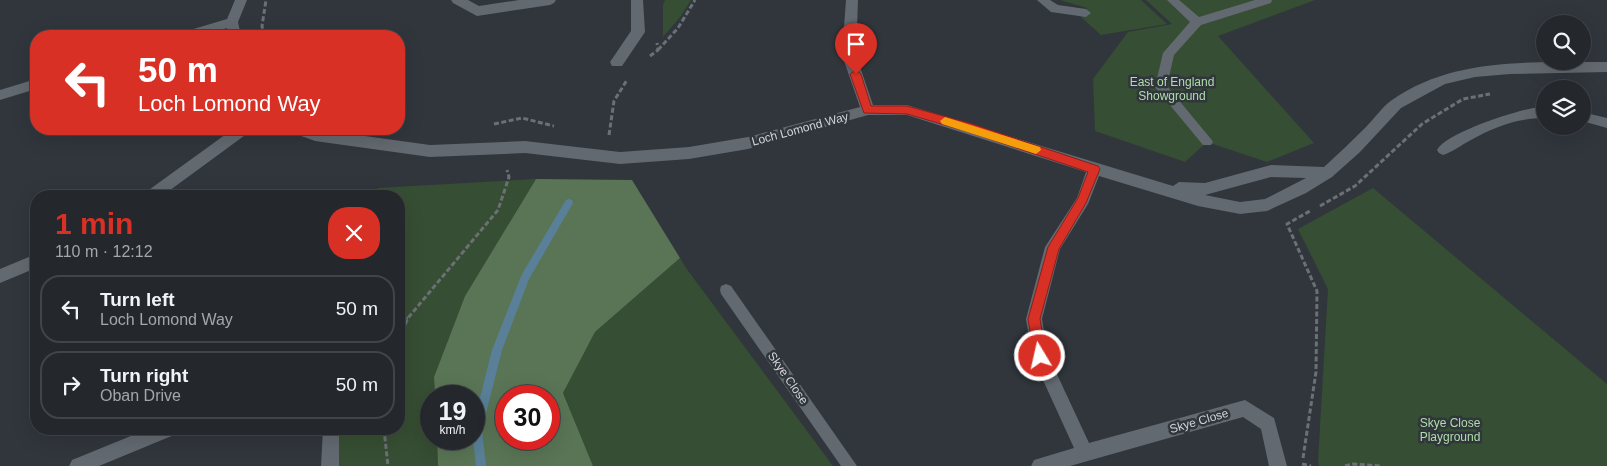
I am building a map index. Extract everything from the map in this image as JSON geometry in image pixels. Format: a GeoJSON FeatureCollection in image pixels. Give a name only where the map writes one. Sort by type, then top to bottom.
{"type":"FeatureCollection","features":[{"type":"Feature","properties":{"kind":"street"},"geometry":{"type":"LineString","coordinates":[[234,30],[232,22],[241,0]]}},
{"type":"Feature","properties":{"kind":"street"},"geometry":{"type":"LineString","coordinates":[[457,0],[477,10],[550,0]]}},
{"type":"Feature","properties":{"kind":"street"},"geometry":{"type":"LineString","coordinates":[[617,62],[638,32],[637,0]]}},
{"type":"Feature","properties":{"kind":"street"},"geometry":{"type":"LineString","coordinates":[[852,0],[849,55],[868,110]]}},
{"type":"Feature","properties":{"kind":"street"},"geometry":{"type":"LineString","coordinates":[[205,30],[232,22]]}},
{"type":"Feature","properties":{"kind":"street","name":"Loch Lomond Way"},"geometry":{"type":"LineString","coordinates":[[322,135],[430,151],[525,147],[620,158],[690,153],[748,143],[868,110],[907,110],[1198,200],[1240,208],[1266,205],[1300,189],[1327,172],[1355,148],[1396,104],[1442,80],[1475,72],[1510,69],[1607,67]]}},
{"type":"Feature","properties":{"kind":"street"},"geometry":{"type":"LineString","coordinates":[[0,95],[30,86]]}},
{"type":"Feature","properties":{"kind":"street"},"geometry":{"type":"LineString","coordinates":[[159,190],[234,135]]}},
{"type":"Feature","properties":{"kind":"street"},"geometry":{"type":"LineString","coordinates":[[1085,453],[1040,356],[1034,319],[1054,247],[1082,200],[1094,169]]}},
{"type":"Feature","properties":{"kind":"street"},"geometry":{"type":"LineString","coordinates":[[1155,186],[1205,189],[1271,171],[1327,172]]}},
{"type":"Feature","properties":{"kind":"street"},"geometry":{"type":"LineString","coordinates":[[0,276],[30,264]]}},
{"type":"Feature","properties":{"kind":"street","name":"Skye Close"},"geometry":{"type":"LineString","coordinates":[[1040,466],[1245,408],[1268,424],[1278,466]]}},
{"type":"Feature","properties":{"kind":"street"},"geometry":{"type":"LineString","coordinates":[[78,466],[153,435]]}},
{"type":"Feature","properties":{"kind":"street"},"geometry":{"type":"LineString","coordinates":[[330,466],[331,435]]}},
{"type":"Feature","properties":{"kind":"lane"},"geometry":{"type":"LineString","coordinates":[[1042,0],[1055,9],[1086,13]]}},
{"type":"Feature","properties":{"kind":"lane"},"geometry":{"type":"LineString","coordinates":[[1172,0],[1197,22]]}},
{"type":"Feature","properties":{"kind":"lane"},"geometry":{"type":"LineString","coordinates":[[1207,142],[1162,87],[1169,53],[1197,22],[1267,0]]}},
{"type":"Feature","properties":{"kind":"lane"},"geometry":{"type":"LineString","coordinates":[[1443,150],[1465,136],[1501,121],[1536,112]]}},
{"type":"Feature","properties":{"kind":"lane"},"geometry":{"type":"LineString","coordinates":[[1591,119],[1607,123]]}},
{"type":"Feature","properties":{"kind":"lane","name":"Skye Close"},"geometry":{"type":"LineString","coordinates":[[726,290],[850,466]]}},
{"type":"Feature","properties":{"kind":"path"},"geometry":{"type":"LineString","coordinates":[[263,30],[266,0]]}},
{"type":"Feature","properties":{"kind":"path"},"geometry":{"type":"LineString","coordinates":[[658,50],[678,28],[695,0]]}},
{"type":"Feature","properties":{"kind":"path"},"geometry":{"type":"LineString","coordinates":[[1310,466],[1302,465],[1316,372],[1317,291],[1286,224],[1355,186],[1422,124],[1463,99],[1497,93]]}},
{"type":"Feature","properties":{"kind":"path"},"geometry":{"type":"LineString","coordinates":[[405,325],[408,318],[498,210],[509,177]]}},
{"type":"Feature","properties":{"kind":"path"},"geometry":{"type":"LineString","coordinates":[[385,435],[388,466]]}},
{"type":"Feature","properties":{"kind":"path"},"geometry":{"type":"LineString","coordinates":[[1344,466],[1353,464],[1380,466]]}},
{"type":"Feature","properties":{"kind":"green space"},"geometry":{"type":"Polygon","coordinates":[[[665,0],[691,0],[681,16],[663,37],[663,5],[665,0]]]}},
{"type":"Feature","properties":{"kind":"green space"},"geometry":{"type":"Polygon","coordinates":[[[1060,0],[1141,0],[1167,24],[1101,35],[1081,17],[1087,8],[1060,0]]]}},
{"type":"Feature","properties":{"kind":"green space","name":"East of England Showground"},"geometry":{"type":"Polygon","coordinates":[[[1146,0],[1315,0],[1218,36],[1314,143],[1267,162],[1207,142],[1185,162],[1095,131],[1093,79],[1128,32],[1172,24],[1146,0]]]}},
{"type":"Feature","properties":{"kind":"green space"},"geometry":{"type":"Polygon","coordinates":[[[536,179],[465,296],[434,377],[434,385],[420,385],[420,450],[437,450],[438,466],[330,466],[331,435],[405,435],[405,190],[378,190],[378,188],[536,179]]]}},
{"type":"Feature","properties":{"kind":"green space"},"geometry":{"type":"Polygon","coordinates":[[[536,179],[632,180],[680,258],[595,332],[563,393],[593,466],[438,466],[437,450],[485,450],[485,385],[434,385],[434,377],[465,296],[536,179]]]}},
{"type":"Feature","properties":{"kind":"green space","name":"Skye Close Playground"},"geometry":{"type":"Polygon","coordinates":[[[1373,188],[1607,384],[1607,466],[1319,466],[1328,289],[1298,229],[1373,188]]]}},
{"type":"Feature","properties":{"kind":"green space"},"geometry":{"type":"Polygon","coordinates":[[[680,258],[833,466],[593,466],[563,393],[595,332],[680,258]]]}},
{"type":"Feature","properties":{"kind":"waterway"},"geometry":{"type":"LineString","coordinates":[[481,466],[477,429],[497,350],[525,277],[569,203]]}},
{"type":"Feature","properties":{"kind":"slow traffic"},"geometry":{"type":"LineString","coordinates":[[945,121],[1036,150]]}},
{"type":"Feature","properties":{"kind":"route"},"geometry":{"type":"LineString","coordinates":[[856,74],[868,110],[907,110],[1094,169],[1082,200],[1054,247],[1034,319],[1040,356]]}}]}
